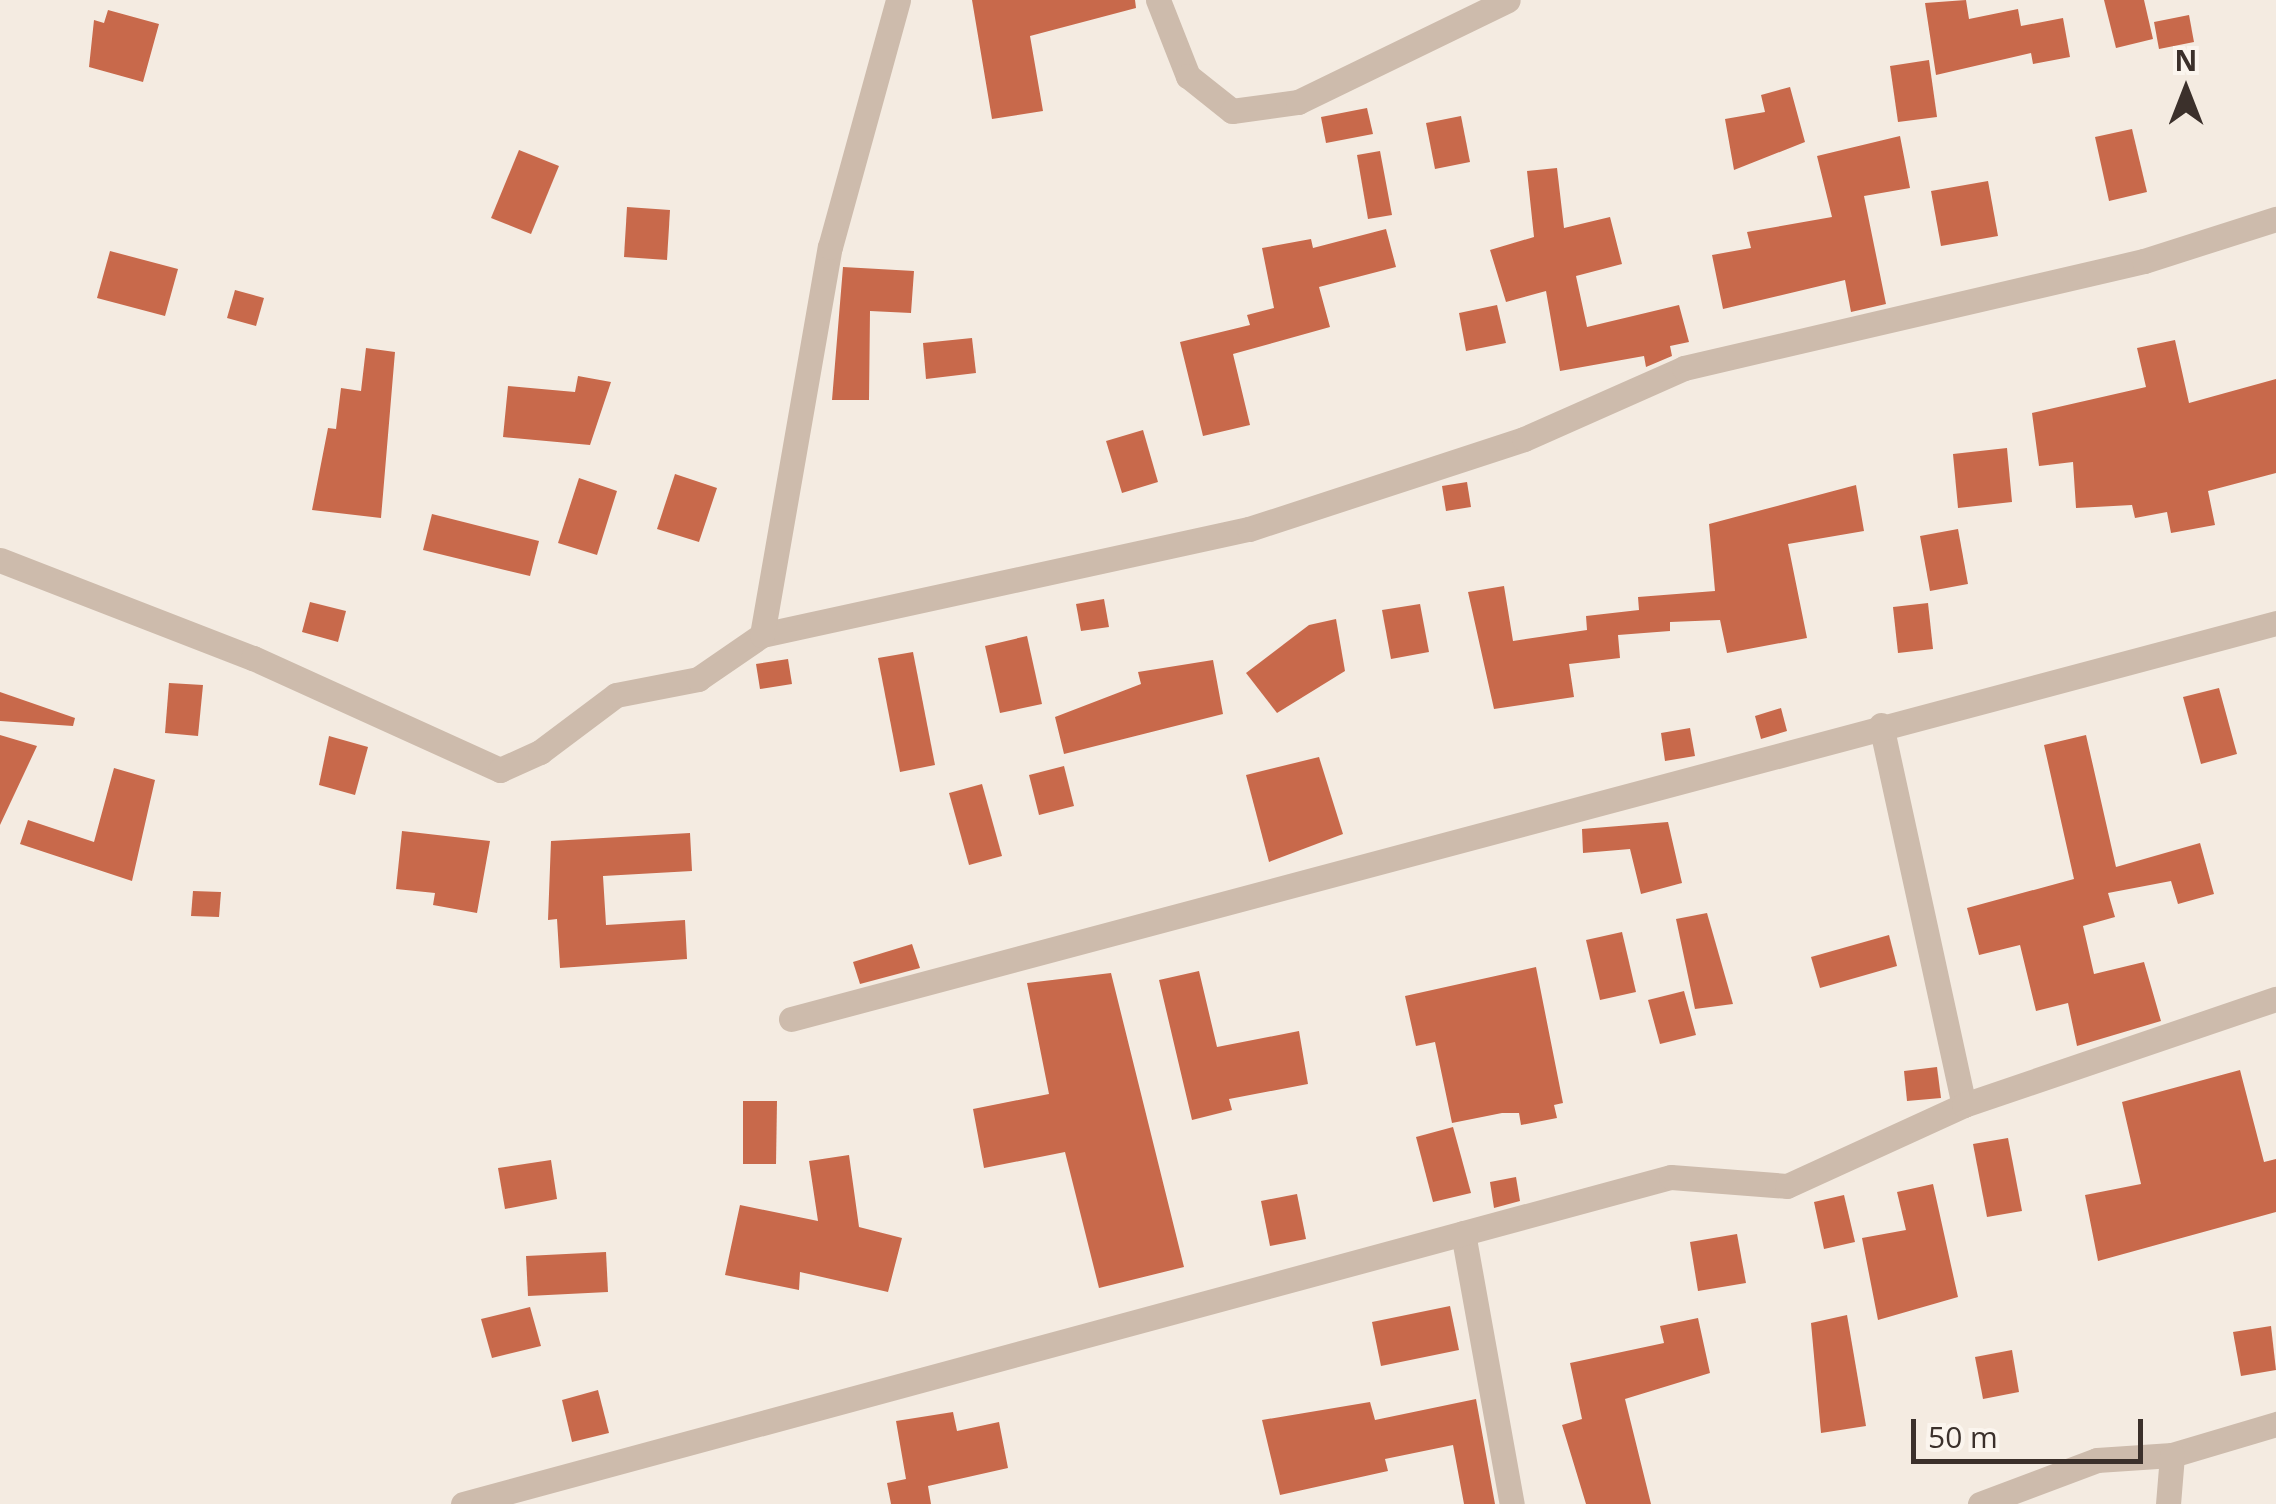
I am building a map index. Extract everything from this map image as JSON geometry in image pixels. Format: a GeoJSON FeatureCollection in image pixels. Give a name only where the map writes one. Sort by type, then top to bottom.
{"type":"FeatureCollection","features":[{"type":"Feature","properties":{"kind":"street"},"geometry":{"type":"LineString","coordinates":[[762,636],[830,247],[898,0]]}},
{"type":"Feature","properties":{"kind":"street"},"geometry":{"type":"LineString","coordinates":[[1158,0],[1188,76],[1232,110],[1298,102],[1508,0]]}},
{"type":"Feature","properties":{"kind":"street"},"geometry":{"type":"LineString","coordinates":[[0,560],[254,658],[500,770],[616,696],[698,678],[762,636],[1249,529],[1524,439],[1684,368],[2144,261],[2276,219]]}},
{"type":"Feature","properties":{"kind":"street"},"geometry":{"type":"LineString","coordinates":[[791,1019],[1882,725],[2276,624]]}},
{"type":"Feature","properties":{"kind":"street"},"geometry":{"type":"LineString","coordinates":[[1882,725],[1964,1105]]}},
{"type":"Feature","properties":{"kind":"street"},"geometry":{"type":"LineString","coordinates":[[463,1504],[1672,1177],[1787,1186],[1964,1105],[2276,999]]}},
{"type":"Feature","properties":{"kind":"street"},"geometry":{"type":"LineString","coordinates":[[1464,1233],[1512,1504]]}},
{"type":"Feature","properties":{"kind":"street"},"geometry":{"type":"LineString","coordinates":[[1980,1504],[2097,1460],[2172,1454],[2276,1424]]}},
{"type":"Feature","properties":{"kind":"street"},"geometry":{"type":"LineString","coordinates":[[2168,1504],[2172,1454]]}},
{"type":"Feature","properties":{"kind":"building"},"geometry":{"type":"Polygon","coordinates":[[[972,0],[1135,0],[1136,8],[1030,36],[1043,111],[992,119],[972,0]]]}},
{"type":"Feature","properties":{"kind":"building"},"geometry":{"type":"Polygon","coordinates":[[[1966,0],[1969,19],[2018,9],[2021,26],[2063,18],[2070,57],[2033,64],[2031,53],[1936,75],[1925,3],[1966,0]]]}},
{"type":"Feature","properties":{"kind":"building"},"geometry":{"type":"Polygon","coordinates":[[[2104,0],[2144,0],[2153,39],[2116,48],[2104,0]]]}},
{"type":"Feature","properties":{"kind":"building"},"geometry":{"type":"Polygon","coordinates":[[[108,10],[159,24],[143,82],[89,67],[94,20],[104,23],[108,10]]]}},
{"type":"Feature","properties":{"kind":"building"},"geometry":{"type":"Polygon","coordinates":[[[2189,15],[2194,42],[2159,49],[2154,22],[2189,15]]]}},
{"type":"Feature","properties":{"kind":"building"},"geometry":{"type":"Polygon","coordinates":[[[1929,60],[1937,117],[1898,122],[1890,66],[1929,60]]]}},
{"type":"Feature","properties":{"kind":"building"},"geometry":{"type":"Polygon","coordinates":[[[1790,87],[1805,142],[1734,170],[1725,119],[1765,112],[1761,95],[1790,87]]]}},
{"type":"Feature","properties":{"kind":"building"},"geometry":{"type":"Polygon","coordinates":[[[1367,108],[1373,134],[1326,143],[1321,117],[1367,108]]]}},
{"type":"Feature","properties":{"kind":"building"},"geometry":{"type":"Polygon","coordinates":[[[1461,116],[1470,162],[1435,169],[1426,123],[1461,116]]]}},
{"type":"Feature","properties":{"kind":"building"},"geometry":{"type":"Polygon","coordinates":[[[2132,129],[2147,192],[2109,201],[2095,137],[2132,129]]]}},
{"type":"Feature","properties":{"kind":"building"},"geometry":{"type":"Polygon","coordinates":[[[1900,136],[1910,188],[1864,196],[1886,304],[1851,312],[1845,280],[1723,309],[1712,255],[1751,248],[1747,232],[1832,217],[1817,156],[1900,136]]]}},
{"type":"Feature","properties":{"kind":"building"},"geometry":{"type":"Polygon","coordinates":[[[519,150],[559,166],[531,234],[491,218],[519,150]]]}},
{"type":"Feature","properties":{"kind":"building"},"geometry":{"type":"Polygon","coordinates":[[[1380,151],[1392,215],[1368,219],[1357,155],[1380,151]]]}},
{"type":"Feature","properties":{"kind":"building"},"geometry":{"type":"Polygon","coordinates":[[[1557,168],[1564,228],[1610,217],[1622,264],[1576,276],[1587,327],[1679,305],[1689,342],[1670,346],[1672,356],[1646,367],[1644,356],[1560,371],[1546,291],[1506,302],[1490,250],[1534,237],[1527,171],[1557,168]]]}},
{"type":"Feature","properties":{"kind":"building"},"geometry":{"type":"Polygon","coordinates":[[[1988,181],[1998,236],[1941,246],[1931,191],[1988,181]]]}},
{"type":"Feature","properties":{"kind":"building"},"geometry":{"type":"Polygon","coordinates":[[[627,207],[670,210],[667,260],[624,257],[627,207]]]}},
{"type":"Feature","properties":{"kind":"building"},"geometry":{"type":"Polygon","coordinates":[[[1386,229],[1396,267],[1319,287],[1330,327],[1233,354],[1250,425],[1203,436],[1180,342],[1250,325],[1247,315],[1274,308],[1262,248],[1311,239],[1313,248],[1386,229]]]}},
{"type":"Feature","properties":{"kind":"building"},"geometry":{"type":"Polygon","coordinates":[[[110,251],[178,269],[165,316],[97,298],[110,251]]]}},
{"type":"Feature","properties":{"kind":"building"},"geometry":{"type":"Polygon","coordinates":[[[843,267],[914,271],[911,313],[870,311],[869,400],[832,400],[843,267]]]}},
{"type":"Feature","properties":{"kind":"building"},"geometry":{"type":"Polygon","coordinates":[[[235,290],[264,298],[256,326],[227,318],[235,290]]]}},
{"type":"Feature","properties":{"kind":"building"},"geometry":{"type":"Polygon","coordinates":[[[1497,305],[1506,343],[1466,351],[1459,313],[1497,305]]]}},
{"type":"Feature","properties":{"kind":"building"},"geometry":{"type":"Polygon","coordinates":[[[972,338],[976,373],[926,379],[923,343],[972,338]]]}},
{"type":"Feature","properties":{"kind":"building"},"geometry":{"type":"Polygon","coordinates":[[[2175,340],[2189,403],[2276,379],[2276,473],[2208,491],[2215,525],[2171,533],[2167,512],[2135,518],[2132,505],[2076,508],[2073,462],[2039,466],[2032,413],[2146,387],[2137,348],[2175,340]]]}},
{"type":"Feature","properties":{"kind":"building"},"geometry":{"type":"Polygon","coordinates":[[[366,348],[395,352],[381,518],[312,510],[328,428],[336,429],[341,388],[361,391],[366,348]]]}},
{"type":"Feature","properties":{"kind":"building"},"geometry":{"type":"Polygon","coordinates":[[[578,376],[611,382],[590,445],[503,437],[508,386],[575,392],[578,376]]]}},
{"type":"Feature","properties":{"kind":"building"},"geometry":{"type":"Polygon","coordinates":[[[1143,430],[1158,482],[1122,493],[1106,441],[1143,430]]]}},
{"type":"Feature","properties":{"kind":"building"},"geometry":{"type":"Polygon","coordinates":[[[2007,448],[2012,502],[1958,508],[1953,454],[2007,448]]]}},
{"type":"Feature","properties":{"kind":"building"},"geometry":{"type":"Polygon","coordinates":[[[675,474],[717,488],[699,542],[657,529],[675,474]]]}},
{"type":"Feature","properties":{"kind":"building"},"geometry":{"type":"Polygon","coordinates":[[[579,478],[617,491],[597,555],[558,543],[579,478]]]}},
{"type":"Feature","properties":{"kind":"building"},"geometry":{"type":"Polygon","coordinates":[[[1467,482],[1471,507],[1446,511],[1442,486],[1467,482]]]}},
{"type":"Feature","properties":{"kind":"building"},"geometry":{"type":"Polygon","coordinates":[[[1856,485],[1864,531],[1788,544],[1807,638],[1727,653],[1720,620],[1670,622],[1670,631],[1618,635],[1620,658],[1569,664],[1574,697],[1494,709],[1468,592],[1504,586],[1513,641],[1587,630],[1586,616],[1639,610],[1638,597],[1715,591],[1709,524],[1856,485]]]}},
{"type":"Feature","properties":{"kind":"building"},"geometry":{"type":"Polygon","coordinates":[[[432,514],[539,541],[530,576],[423,550],[432,514]]]}},
{"type":"Feature","properties":{"kind":"building"},"geometry":{"type":"Polygon","coordinates":[[[1958,529],[1968,584],[1930,591],[1920,536],[1958,529]]]}},
{"type":"Feature","properties":{"kind":"building"},"geometry":{"type":"Polygon","coordinates":[[[1104,599],[1109,627],[1081,631],[1076,604],[1104,599]]]}},
{"type":"Feature","properties":{"kind":"building"},"geometry":{"type":"Polygon","coordinates":[[[310,602],[346,611],[338,642],[302,632],[310,602]]]}},
{"type":"Feature","properties":{"kind":"building"},"geometry":{"type":"Polygon","coordinates":[[[1928,603],[1933,649],[1898,653],[1893,607],[1928,603]]]}},
{"type":"Feature","properties":{"kind":"building"},"geometry":{"type":"Polygon","coordinates":[[[1420,604],[1429,652],[1391,659],[1382,610],[1420,604]]]}},
{"type":"Feature","properties":{"kind":"building"},"geometry":{"type":"Polygon","coordinates":[[[1336,619],[1345,671],[1277,713],[1246,673],[1309,625],[1336,619]]]}},
{"type":"Feature","properties":{"kind":"building"},"geometry":{"type":"Polygon","coordinates":[[[1027,636],[1042,704],[1000,713],[985,646],[1027,636]]]}},
{"type":"Feature","properties":{"kind":"building"},"geometry":{"type":"Polygon","coordinates":[[[913,652],[935,765],[900,772],[878,658],[913,652]]]}},
{"type":"Feature","properties":{"kind":"building"},"geometry":{"type":"Polygon","coordinates":[[[788,659],[792,684],[760,689],[756,664],[788,659]]]}},
{"type":"Feature","properties":{"kind":"building"},"geometry":{"type":"Polygon","coordinates":[[[1213,660],[1223,714],[1064,754],[1055,717],[1141,684],[1138,672],[1213,660]]]}},
{"type":"Feature","properties":{"kind":"building"},"geometry":{"type":"Polygon","coordinates":[[[169,683],[203,685],[198,736],[165,733],[169,683]]]}},
{"type":"Feature","properties":{"kind":"building"},"geometry":{"type":"Polygon","coordinates":[[[2219,688],[2237,754],[2201,764],[2183,697],[2219,688]]]}},
{"type":"Feature","properties":{"kind":"building"},"geometry":{"type":"Polygon","coordinates":[[[0,692],[75,718],[73,726],[0,721],[0,692]]]}},
{"type":"Feature","properties":{"kind":"building"},"geometry":{"type":"Polygon","coordinates":[[[1781,708],[1787,731],[1761,739],[1755,716],[1781,708]]]}},
{"type":"Feature","properties":{"kind":"building"},"geometry":{"type":"Polygon","coordinates":[[[1690,728],[1695,756],[1665,761],[1661,733],[1690,728]]]}},
{"type":"Feature","properties":{"kind":"building"},"geometry":{"type":"Polygon","coordinates":[[[0,735],[37,746],[0,825],[0,735]]]}},
{"type":"Feature","properties":{"kind":"building"},"geometry":{"type":"Polygon","coordinates":[[[2086,735],[2116,867],[2200,843],[2214,894],[2178,904],[2171,881],[2108,893],[2115,917],[2083,926],[2094,974],[2144,962],[2161,1021],[2077,1046],[2068,1003],[2036,1011],[2020,945],[1979,955],[1967,908],[2074,879],[2044,745],[2086,735]]]}},
{"type":"Feature","properties":{"kind":"building"},"geometry":{"type":"Polygon","coordinates":[[[329,736],[368,747],[355,795],[319,785],[329,736]]]}},
{"type":"Feature","properties":{"kind":"building"},"geometry":{"type":"Polygon","coordinates":[[[1319,757],[1343,834],[1269,862],[1246,775],[1319,757]]]}},
{"type":"Feature","properties":{"kind":"building"},"geometry":{"type":"Polygon","coordinates":[[[1064,766],[1074,806],[1039,815],[1029,775],[1064,766]]]}},
{"type":"Feature","properties":{"kind":"building"},"geometry":{"type":"Polygon","coordinates":[[[114,768],[155,780],[132,881],[20,844],[28,820],[94,842],[114,768]]]}},
{"type":"Feature","properties":{"kind":"building"},"geometry":{"type":"Polygon","coordinates":[[[982,784],[1002,856],[969,865],[949,793],[982,784]]]}},
{"type":"Feature","properties":{"kind":"building"},"geometry":{"type":"Polygon","coordinates":[[[1668,822],[1682,883],[1641,894],[1630,849],[1583,853],[1582,829],[1668,822]]]}},
{"type":"Feature","properties":{"kind":"building"},"geometry":{"type":"Polygon","coordinates":[[[402,831],[490,841],[477,913],[433,905],[435,893],[396,889],[402,831]]]}},
{"type":"Feature","properties":{"kind":"building"},"geometry":{"type":"Polygon","coordinates":[[[690,833],[692,871],[603,876],[606,925],[685,920],[687,959],[560,968],[557,919],[548,920],[551,841],[690,833]]]}},
{"type":"Feature","properties":{"kind":"building"},"geometry":{"type":"Polygon","coordinates":[[[193,891],[221,892],[219,917],[191,916],[193,891]]]}},
{"type":"Feature","properties":{"kind":"building"},"geometry":{"type":"Polygon","coordinates":[[[1707,913],[1733,1004],[1695,1009],[1676,919],[1707,913]]]}},
{"type":"Feature","properties":{"kind":"building"},"geometry":{"type":"Polygon","coordinates":[[[1622,932],[1636,992],[1600,1000],[1586,940],[1622,932]]]}},
{"type":"Feature","properties":{"kind":"building"},"geometry":{"type":"Polygon","coordinates":[[[1889,935],[1897,966],[1820,988],[1811,957],[1889,935]]]}},
{"type":"Feature","properties":{"kind":"building"},"geometry":{"type":"Polygon","coordinates":[[[912,944],[920,968],[860,984],[853,962],[912,944]]]}},
{"type":"Feature","properties":{"kind":"building"},"geometry":{"type":"Polygon","coordinates":[[[1536,967],[1563,1103],[1554,1105],[1557,1118],[1521,1125],[1519,1113],[1502,1113],[1452,1123],[1435,1042],[1416,1046],[1405,996],[1536,967]]]}},
{"type":"Feature","properties":{"kind":"building"},"geometry":{"type":"Polygon","coordinates":[[[1199,971],[1217,1047],[1299,1031],[1308,1084],[1229,1099],[1232,1110],[1192,1120],[1159,980],[1199,971]]]}},
{"type":"Feature","properties":{"kind":"building"},"geometry":{"type":"Polygon","coordinates":[[[1111,973],[1184,1267],[1099,1288],[1065,1152],[984,1168],[973,1109],[1049,1094],[1027,983],[1111,973]]]}},
{"type":"Feature","properties":{"kind":"building"},"geometry":{"type":"Polygon","coordinates":[[[1684,991],[1696,1035],[1660,1044],[1648,1000],[1684,991]]]}},
{"type":"Feature","properties":{"kind":"building"},"geometry":{"type":"Polygon","coordinates":[[[1937,1067],[1941,1098],[1907,1101],[1904,1071],[1937,1067]]]}},
{"type":"Feature","properties":{"kind":"building"},"geometry":{"type":"Polygon","coordinates":[[[2240,1070],[2264,1162],[2276,1159],[2276,1212],[2098,1261],[2085,1195],[2141,1184],[2122,1102],[2240,1070]]]}},
{"type":"Feature","properties":{"kind":"building"},"geometry":{"type":"Polygon","coordinates":[[[743,1101],[777,1101],[776,1164],[743,1164],[743,1101]]]}},
{"type":"Feature","properties":{"kind":"building"},"geometry":{"type":"Polygon","coordinates":[[[1453,1127],[1471,1193],[1433,1202],[1416,1137],[1453,1127]]]}},
{"type":"Feature","properties":{"kind":"building"},"geometry":{"type":"Polygon","coordinates":[[[2008,1138],[2022,1211],[1987,1217],[1973,1144],[2008,1138]]]}},
{"type":"Feature","properties":{"kind":"building"},"geometry":{"type":"Polygon","coordinates":[[[849,1155],[859,1227],[902,1238],[888,1292],[800,1272],[799,1290],[725,1275],[740,1205],[818,1221],[809,1161],[849,1155]]]}},
{"type":"Feature","properties":{"kind":"building"},"geometry":{"type":"Polygon","coordinates":[[[551,1160],[557,1199],[505,1209],[498,1168],[551,1160]]]}},
{"type":"Feature","properties":{"kind":"building"},"geometry":{"type":"Polygon","coordinates":[[[1516,1177],[1520,1201],[1494,1208],[1490,1182],[1516,1177]]]}},
{"type":"Feature","properties":{"kind":"building"},"geometry":{"type":"Polygon","coordinates":[[[1933,1184],[1958,1297],[1878,1320],[1862,1238],[1906,1230],[1897,1192],[1933,1184]]]}},
{"type":"Feature","properties":{"kind":"building"},"geometry":{"type":"Polygon","coordinates":[[[1297,1194],[1306,1239],[1270,1246],[1261,1201],[1297,1194]]]}},
{"type":"Feature","properties":{"kind":"building"},"geometry":{"type":"Polygon","coordinates":[[[1844,1195],[1855,1242],[1824,1249],[1814,1202],[1844,1195]]]}},
{"type":"Feature","properties":{"kind":"building"},"geometry":{"type":"Polygon","coordinates":[[[1737,1234],[1746,1283],[1698,1291],[1690,1242],[1737,1234]]]}},
{"type":"Feature","properties":{"kind":"building"},"geometry":{"type":"Polygon","coordinates":[[[606,1252],[608,1292],[528,1296],[526,1256],[606,1252]]]}},
{"type":"Feature","properties":{"kind":"building"},"geometry":{"type":"Polygon","coordinates":[[[1450,1306],[1459,1350],[1381,1366],[1372,1322],[1450,1306]]]}},
{"type":"Feature","properties":{"kind":"building"},"geometry":{"type":"Polygon","coordinates":[[[530,1307],[541,1346],[492,1358],[481,1319],[530,1307]]]}},
{"type":"Feature","properties":{"kind":"building"},"geometry":{"type":"Polygon","coordinates":[[[1847,1315],[1866,1426],[1821,1433],[1811,1323],[1847,1315]]]}},
{"type":"Feature","properties":{"kind":"building"},"geometry":{"type":"Polygon","coordinates":[[[1698,1318],[1710,1373],[1625,1399],[1651,1504],[1586,1504],[1562,1425],[1582,1419],[1570,1363],[1664,1343],[1660,1326],[1698,1318]]]}},
{"type":"Feature","properties":{"kind":"building"},"geometry":{"type":"Polygon","coordinates":[[[2271,1326],[2276,1370],[2241,1376],[2233,1332],[2271,1326]]]}},
{"type":"Feature","properties":{"kind":"building"},"geometry":{"type":"Polygon","coordinates":[[[2012,1350],[2019,1392],[1983,1399],[1975,1357],[2012,1350]]]}},
{"type":"Feature","properties":{"kind":"building"},"geometry":{"type":"Polygon","coordinates":[[[598,1390],[609,1433],[572,1442],[562,1400],[598,1390]]]}},
{"type":"Feature","properties":{"kind":"building"},"geometry":{"type":"Polygon","coordinates":[[[1476,1399],[1495,1504],[1464,1504],[1453,1445],[1385,1459],[1388,1471],[1280,1495],[1262,1420],[1370,1402],[1375,1420],[1476,1399]]]}},
{"type":"Feature","properties":{"kind":"building"},"geometry":{"type":"Polygon","coordinates":[[[953,1412],[957,1431],[999,1422],[1008,1468],[928,1486],[931,1504],[891,1504],[887,1483],[906,1479],[896,1421],[953,1412]]]}}]}
